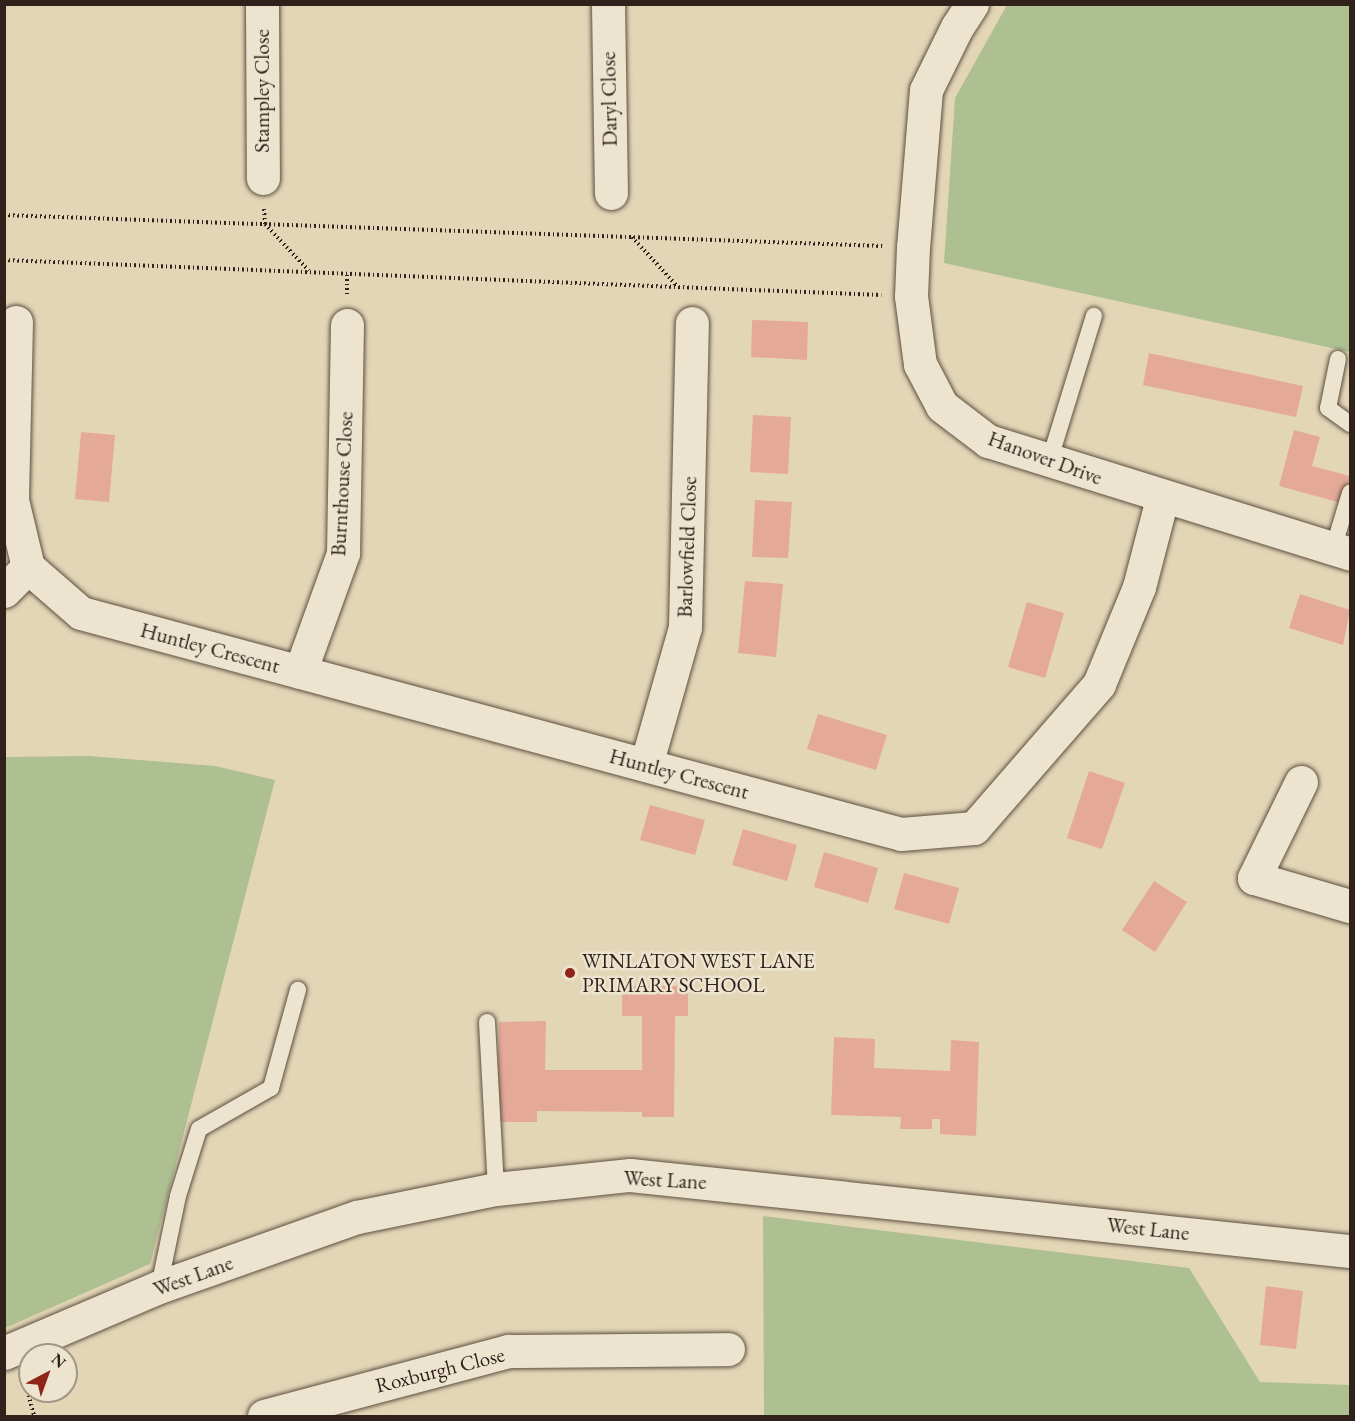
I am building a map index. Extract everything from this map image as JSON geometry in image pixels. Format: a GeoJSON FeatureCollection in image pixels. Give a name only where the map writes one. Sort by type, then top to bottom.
{"type":"FeatureCollection","features":[{"type":"Feature","properties":{"kind":"street","name":"Stampley Close"},"geometry":{"type":"LineString","coordinates":[[262,4],[262,178]]}},
{"type":"Feature","properties":{"kind":"street","name":"Daryl Close"},"geometry":{"type":"LineString","coordinates":[[608,4],[610,193]]}},
{"type":"Feature","properties":{"kind":"street","name":"Hanover Drive"},"geometry":{"type":"LineString","coordinates":[[972,4],[957,27],[926,90],[913,247],[911,296],[920,364],[942,406],[988,441],[1162,499],[1342,552]]}},
{"type":"Feature","properties":{"kind":"street"},"geometry":{"type":"LineString","coordinates":[[4,591],[28,567],[12,500],[16,322]]}},
{"type":"Feature","properties":{"kind":"street","name":"Barlowfield Close"},"geometry":{"type":"LineString","coordinates":[[646,765],[685,627],[692,323]]}},
{"type":"Feature","properties":{"kind":"street","name":"Burnthouse Close"},"geometry":{"type":"LineString","coordinates":[[300,672],[343,553],[347,324]]}},
{"type":"Feature","properties":{"kind":"street","name":"Huntley Crescent"},"geometry":{"type":"LineString","coordinates":[[28,567],[81,613],[901,834],[974,828],[1099,684],[1139,587],[1162,499]]}},
{"type":"Feature","properties":{"kind":"street"},"geometry":{"type":"LineString","coordinates":[[1301,782],[1254,878],[1350,906]]}},
{"type":"Feature","properties":{"kind":"street","name":"West Lane"},"geometry":{"type":"LineString","coordinates":[[10,1351],[159,1287],[357,1217],[496,1189],[630,1175],[1350,1251]]}},
{"type":"Feature","properties":{"kind":"street","name":"Roxburgh Close"},"geometry":{"type":"LineString","coordinates":[[264,1416],[508,1351],[728,1349]]}},
{"type":"Feature","properties":{"kind":"lane"},"geometry":{"type":"LineString","coordinates":[[1049,462],[1094,316]]}},
{"type":"Feature","properties":{"kind":"lane"},"geometry":{"type":"LineString","coordinates":[[1338,359],[1328,408],[1350,424]]}},
{"type":"Feature","properties":{"kind":"lane"},"geometry":{"type":"LineString","coordinates":[[1342,552],[1350,493]]}},
{"type":"Feature","properties":{"kind":"lane"},"geometry":{"type":"LineString","coordinates":[[159,1287],[178,1196],[199,1129],[271,1088],[298,990]]}},
{"type":"Feature","properties":{"kind":"lane"},"geometry":{"type":"LineString","coordinates":[[487,1022],[496,1189]]}},
{"type":"Feature","properties":{"kind":"path"},"geometry":{"type":"LineString","coordinates":[[4,215],[913,247]]}},
{"type":"Feature","properties":{"kind":"path"},"geometry":{"type":"LineString","coordinates":[[265,224],[309,272]]}},
{"type":"Feature","properties":{"kind":"path"},"geometry":{"type":"LineString","coordinates":[[632,237],[677,287]]}},
{"type":"Feature","properties":{"kind":"path"},"geometry":{"type":"LineString","coordinates":[[4,260],[911,296]]}},
{"type":"Feature","properties":{"kind":"path"},"geometry":{"type":"LineString","coordinates":[[10,1351],[34,1416]]}},
{"type":"Feature","properties":{"kind":"green space"},"geometry":{"type":"Polygon","coordinates":[[[1007,5],[1350,5],[1350,352],[944,263],[955,98],[1007,5]]]}},
{"type":"Feature","properties":{"kind":"green space"},"geometry":{"type":"Polygon","coordinates":[[[89,756],[215,766],[275,780],[150,1264],[5,1328],[5,757],[89,756]]]}},
{"type":"Feature","properties":{"kind":"green space"},"geometry":{"type":"Polygon","coordinates":[[[763,1216],[1189,1268],[1260,1382],[1350,1385],[1350,1416],[764,1416],[763,1216]]]}},
{"type":"Feature","properties":{"kind":"building"},"geometry":{"type":"Polygon","coordinates":[[[752,320],[808,322],[807,360],[751,357],[752,320]]]}},
{"type":"Feature","properties":{"kind":"building"},"geometry":{"type":"Polygon","coordinates":[[[1149,353],[1303,386],[1296,417],[1143,385],[1149,353]]]}},
{"type":"Feature","properties":{"kind":"building"},"geometry":{"type":"Polygon","coordinates":[[[753,415],[791,417],[788,474],[750,472],[753,415]]]}},
{"type":"Feature","properties":{"kind":"building"},"geometry":{"type":"Polygon","coordinates":[[[1294,430],[1320,437],[1312,466],[1350,476],[1345,504],[1279,486],[1294,430]]]}},
{"type":"Feature","properties":{"kind":"building"},"geometry":{"type":"Polygon","coordinates":[[[81,432],[115,435],[109,502],[75,499],[81,432]]]}},
{"type":"Feature","properties":{"kind":"building"},"geometry":{"type":"Polygon","coordinates":[[[755,500],[792,502],[788,558],[752,557],[755,500]]]}},
{"type":"Feature","properties":{"kind":"building"},"geometry":{"type":"Polygon","coordinates":[[[745,581],[783,584],[776,657],[738,653],[745,581]]]}},
{"type":"Feature","properties":{"kind":"building"},"geometry":{"type":"Polygon","coordinates":[[[1300,594],[1350,610],[1343,645],[1289,628],[1300,594]]]}},
{"type":"Feature","properties":{"kind":"building"},"geometry":{"type":"Polygon","coordinates":[[[1027,602],[1064,613],[1045,678],[1008,667],[1027,602]]]}},
{"type":"Feature","properties":{"kind":"building"},"geometry":{"type":"Polygon","coordinates":[[[818,714],[887,735],[876,770],[807,749],[818,714]]]}},
{"type":"Feature","properties":{"kind":"building"},"geometry":{"type":"Polygon","coordinates":[[[1089,771],[1125,783],[1102,849],[1067,838],[1089,771]]]}},
{"type":"Feature","properties":{"kind":"building"},"geometry":{"type":"Polygon","coordinates":[[[650,805],[705,820],[695,855],[640,840],[650,805]]]}},
{"type":"Feature","properties":{"kind":"building"},"geometry":{"type":"Polygon","coordinates":[[[743,829],[797,845],[787,881],[732,865],[743,829]]]}},
{"type":"Feature","properties":{"kind":"building"},"geometry":{"type":"Polygon","coordinates":[[[824,852],[878,868],[868,903],[814,887],[824,852]]]}},
{"type":"Feature","properties":{"kind":"building"},"geometry":{"type":"Polygon","coordinates":[[[904,873],[959,888],[949,924],[894,909],[904,873]]]}},
{"type":"Feature","properties":{"kind":"building"},"geometry":{"type":"Polygon","coordinates":[[[1154,881],[1187,902],[1155,952],[1122,930],[1154,881]]]}},
{"type":"Feature","properties":{"kind":"building"},"geometry":{"type":"Polygon","coordinates":[[[622,986],[688,986],[688,1016],[675,1016],[674,1117],[642,1117],[642,1112],[537,1111],[537,1122],[498,1122],[499,1022],[546,1021],[545,1070],[642,1070],[642,1016],[622,1016],[622,986]]]}},
{"type":"Feature","properties":{"kind":"building"},"geometry":{"type":"Polygon","coordinates":[[[834,1037],[875,1039],[874,1068],[950,1071],[951,1040],[979,1042],[976,1136],[940,1134],[940,1119],[932,1119],[932,1129],[900,1129],[901,1117],[831,1115],[834,1037]]]}},
{"type":"Feature","properties":{"kind":"building"},"geometry":{"type":"Polygon","coordinates":[[[1266,1286],[1303,1291],[1296,1349],[1260,1345],[1266,1286]]]}},
{"type":"Feature","properties":{"kind":"place","name":"WINLATON WEST LANE PRIMARY SCHOOL"},"geometry":{"type":"Point","coordinates":[570,973]}}]}
